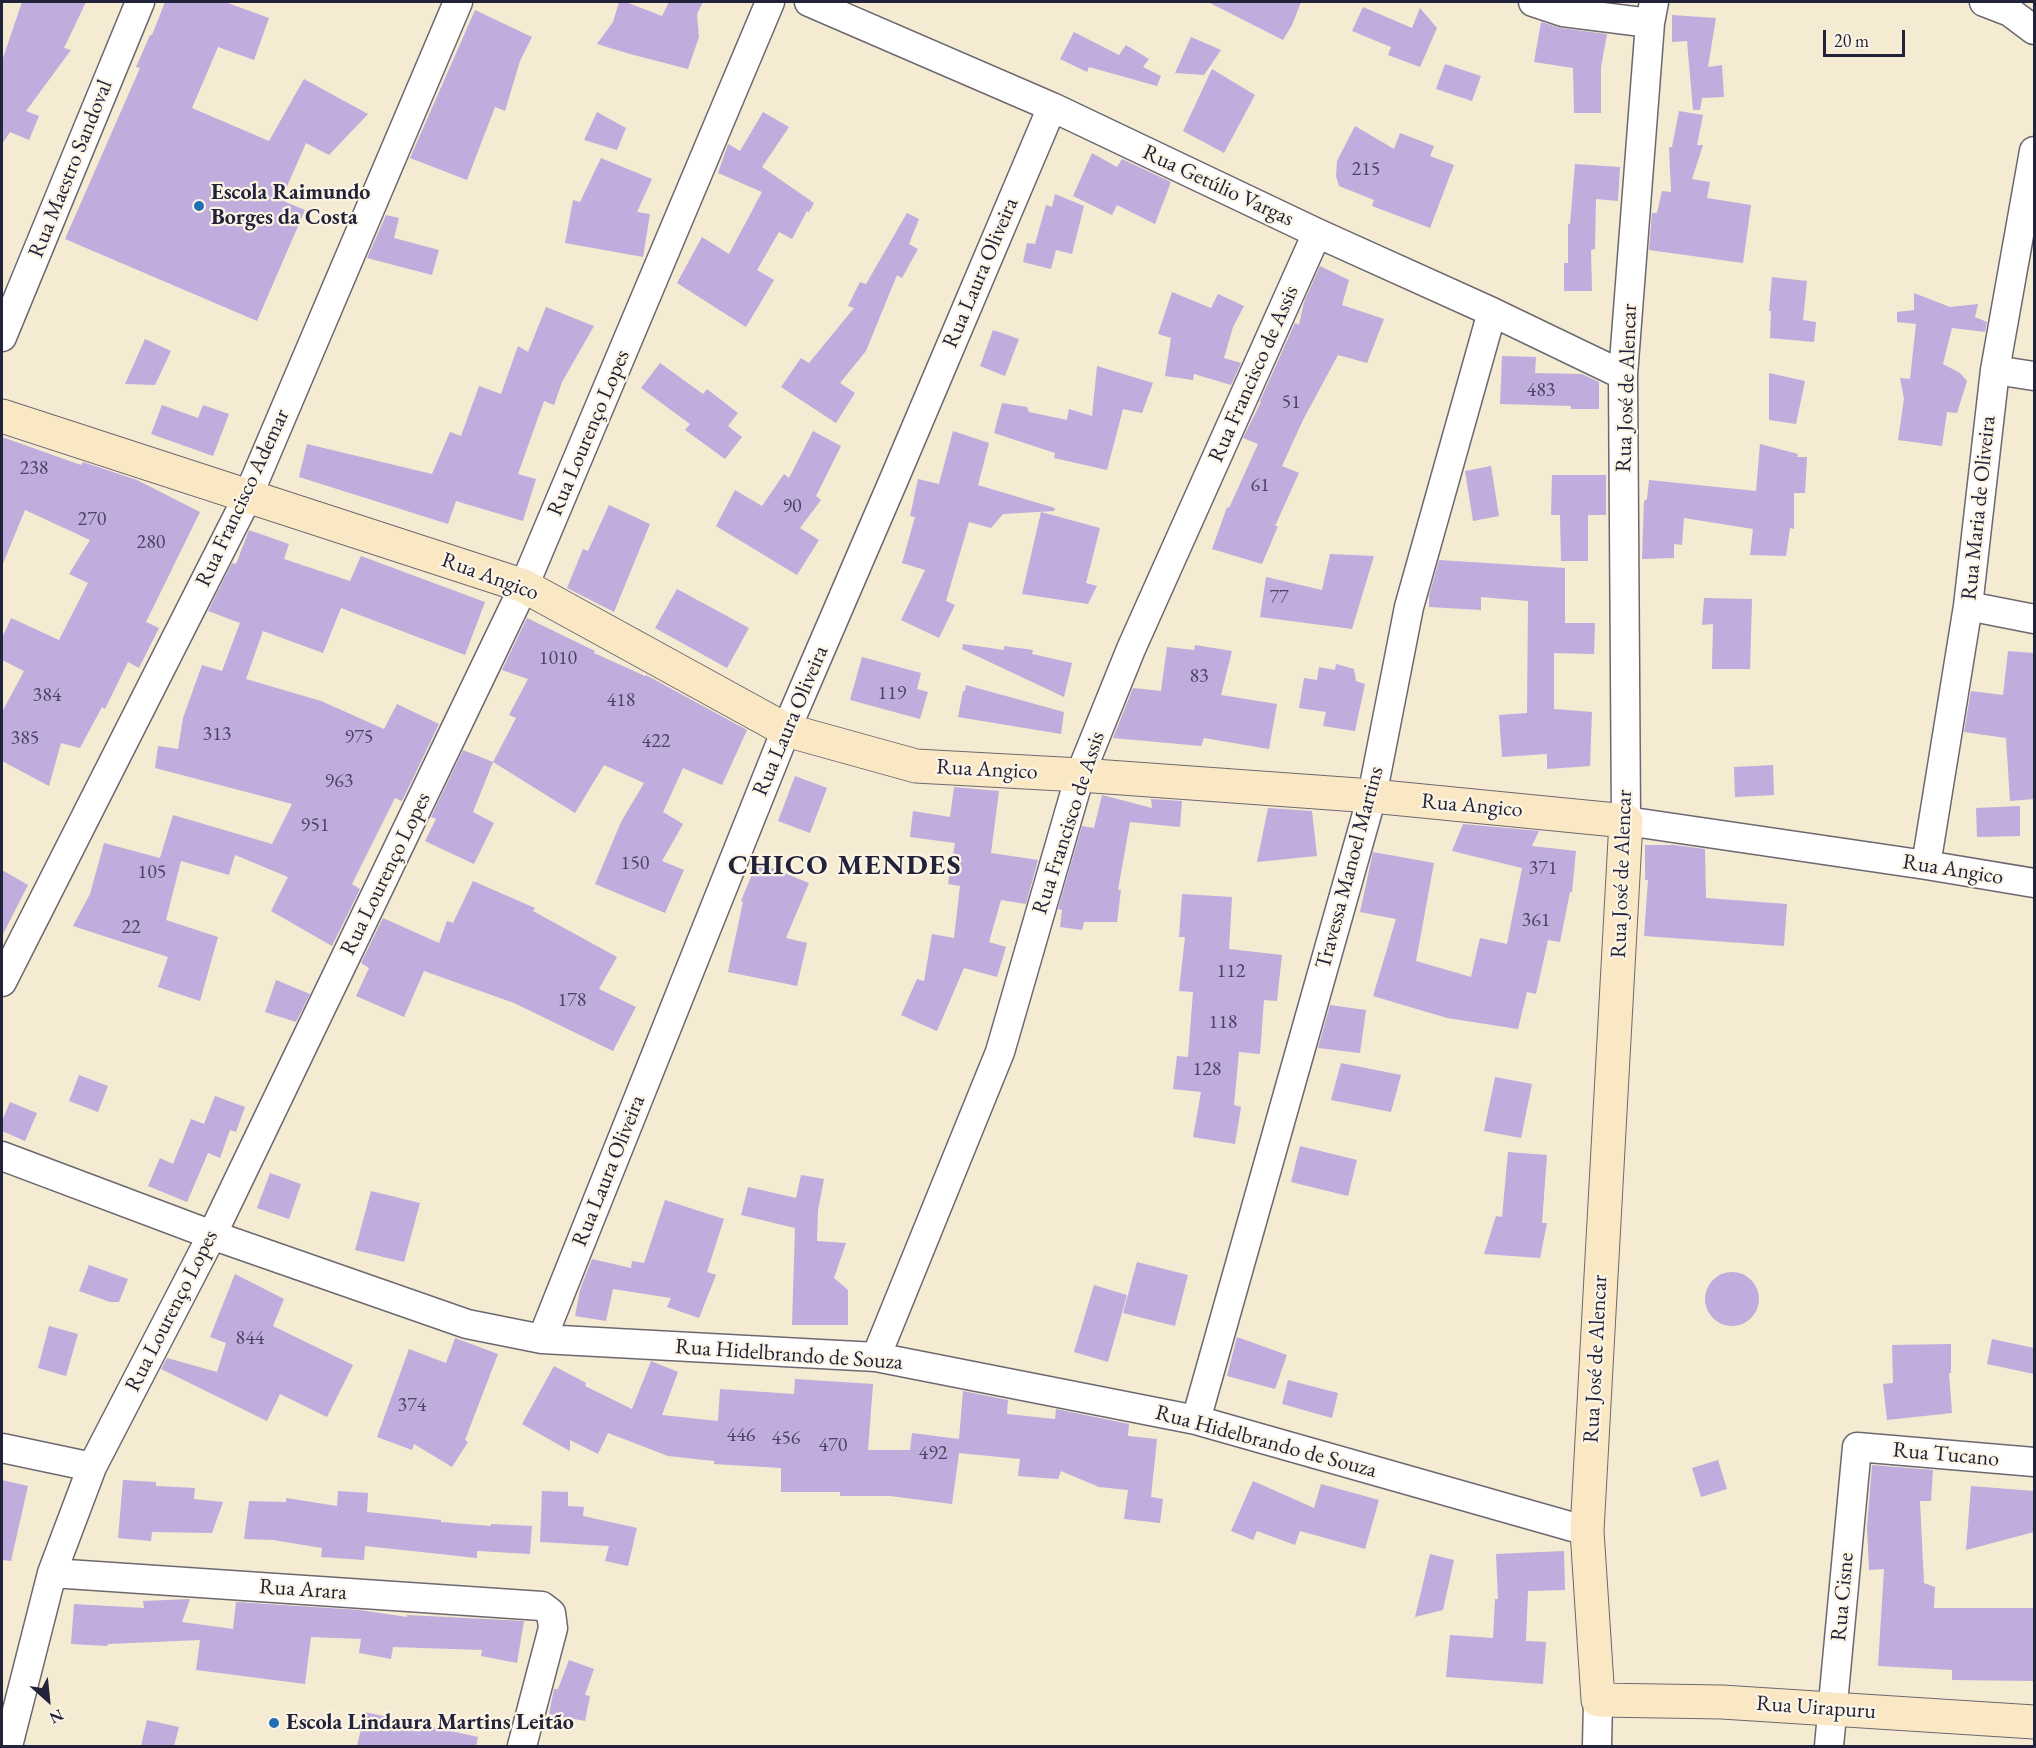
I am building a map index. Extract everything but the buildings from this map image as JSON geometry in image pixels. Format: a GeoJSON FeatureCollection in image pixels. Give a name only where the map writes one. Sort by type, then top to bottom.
{"type":"FeatureCollection","features":[{"type":"Feature","properties":{"kind":"street","name":"Rua Maestro Sandoval"},"geometry":{"type":"LineString","coordinates":[[2,337],[140,2]]}},
{"type":"Feature","properties":{"kind":"street","name":"Rua Francisco Ademar"},"geometry":{"type":"LineString","coordinates":[[2,982],[248,496],[458,2]]}},
{"type":"Feature","properties":{"kind":"street","name":"Rua Lourenço Lopes"},"geometry":{"type":"LineString","coordinates":[[8,1746],[52,1573],[92,1467],[212,1235],[524,586],[770,2]]}},
{"type":"Feature","properties":{"kind":"street","name":"Rua Getúlio Vargas"},"geometry":{"type":"LineString","coordinates":[[809,2],[1052,107],[1623,375]]}},
{"type":"Feature","properties":{"kind":"street"},"geometry":{"type":"LineString","coordinates":[[1533,2],[1563,12],[1652,12]]}},
{"type":"Feature","properties":{"kind":"street"},"geometry":{"type":"LineString","coordinates":[[1984,2],[2025,16]]}},
{"type":"Feature","properties":{"kind":"street","name":"Rua José de Alencar"},"geometry":{"type":"LineString","coordinates":[[1597,1746],[1598,1700],[1587,1531],[1626,821],[1623,375],[1652,12]]}},
{"type":"Feature","properties":{"kind":"street","name":"Rua Laura Oliveira"},"geometry":{"type":"LineString","coordinates":[[542,1339],[786,730],[896,477],[1052,107]]}},
{"type":"Feature","properties":{"kind":"street","name":"Rua Maria de Oliveira"},"geometry":{"type":"LineString","coordinates":[[1926,865],[1968,606],[1995,370],[2034,151]]}},
{"type":"Feature","properties":{"kind":"street","name":"Rua Francisco de Assis"},"geometry":{"type":"LineString","coordinates":[[876,1357],[1000,1052],[1080,775],[1131,649],[1317,233]]}},
{"type":"Feature","properties":{"kind":"street","name":"Travessa Manoel Martins"},"geometry":{"type":"LineString","coordinates":[[1196,1420],[1372,796],[1409,607],[1492,312]]}},
{"type":"Feature","properties":{"kind":"street"},"geometry":{"type":"LineString","coordinates":[[1995,370],[2034,376]]}},
{"type":"Feature","properties":{"kind":"street","name":"Rua Angico"},"geometry":{"type":"LineString","coordinates":[[2,416],[524,586],[786,730],[916,766],[1372,796],[1626,821],[2034,883]]}},
{"type":"Feature","properties":{"kind":"street"},"geometry":{"type":"LineString","coordinates":[[1968,606],[2034,619]]}},
{"type":"Feature","properties":{"kind":"street","name":"Rua Hidelbrando de Souza"},"geometry":{"type":"LineString","coordinates":[[2,1156],[212,1235],[466,1324],[542,1339],[876,1357],[1196,1420],[1587,1531]]}},
{"type":"Feature","properties":{"kind":"street","name":"Rua Tucano"},"geometry":{"type":"LineString","coordinates":[[1857,1447],[2034,1462]]}},
{"type":"Feature","properties":{"kind":"street","name":"Rua Cisne"},"geometry":{"type":"LineString","coordinates":[[1829,1746],[1857,1447]]}},
{"type":"Feature","properties":{"kind":"street"},"geometry":{"type":"LineString","coordinates":[[2,1448],[92,1467]]}},
{"type":"Feature","properties":{"kind":"street","name":"Rua Arara"},"geometry":{"type":"LineString","coordinates":[[52,1573],[542,1606],[551,1613],[553,1628],[522,1746]]}},
{"type":"Feature","properties":{"kind":"street","name":"Rua Uirapuru"},"geometry":{"type":"LineString","coordinates":[[1598,1700],[1722,1702],[2034,1722]]}},
{"type":"Feature","properties":{"kind":"place","name":"Escola Raimundo Borges da Costa"},"geometry":{"type":"Point","coordinates":[199,206]}},
{"type":"Feature","properties":{"kind":"place","name":"Escola Lindaura Martins Leitão"},"geometry":{"type":"Point","coordinates":[274,1723]}},
{"type":"Feature","properties":{"kind":"district","name":"CHICO MENDES"},"geometry":{"type":"Point","coordinates":[845,866]}}]}
